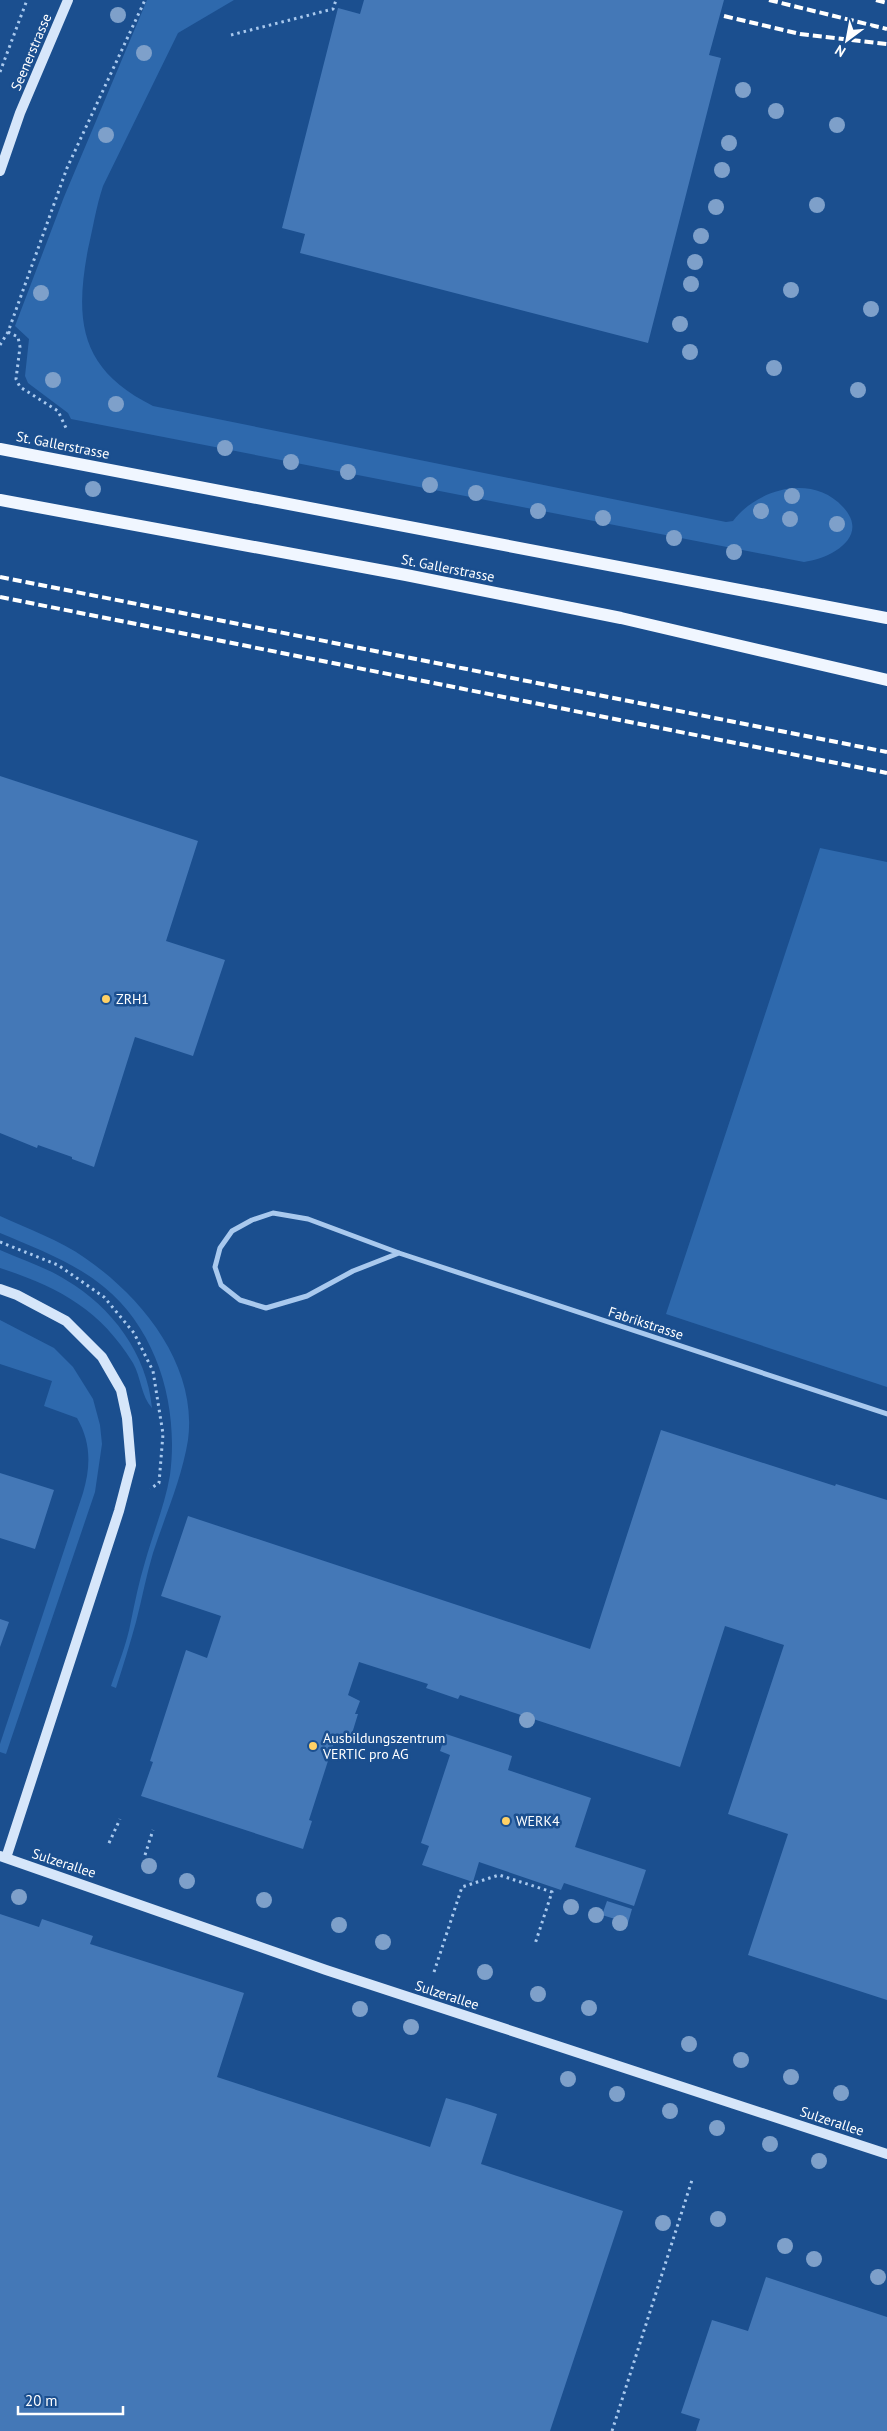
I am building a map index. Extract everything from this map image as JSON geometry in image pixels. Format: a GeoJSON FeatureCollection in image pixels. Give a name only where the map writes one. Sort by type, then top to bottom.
{"type":"FeatureCollection","features":[{"type":"Feature","properties":{"kind":"main road","name":"Seenerstrasse"},"geometry":{"type":"LineString","coordinates":[[0,170],[20,113],[68,0]]}},
{"type":"Feature","properties":{"kind":"main road","name":"St. Gallerstrasse"},"geometry":{"type":"LineString","coordinates":[[4,449],[887,618]]}},
{"type":"Feature","properties":{"kind":"main road","name":"St. Gallerstrasse"},"geometry":{"type":"LineString","coordinates":[[0,500],[406,575],[611,616],[887,680]]}},
{"type":"Feature","properties":{"kind":"main road"},"geometry":{"type":"LineString","coordinates":[[0,1289],[17,1294],[66,1321],[102,1357],[121,1390],[127,1418],[131,1465],[119,1511],[3,1857]]}},
{"type":"Feature","properties":{"kind":"main road","name":"Sulzerallee"},"geometry":{"type":"LineString","coordinates":[[3,1857],[326,1970],[887,2154]]}},
{"type":"Feature","properties":{"kind":"street","name":"Fabrikstrasse"},"geometry":{"type":"LineString","coordinates":[[399,1253],[353,1271],[307,1296],[266,1308],[240,1300],[221,1285],[215,1267],[220,1248],[232,1231],[252,1220],[273,1213],[308,1219],[399,1253],[887,1414]]}},
{"type":"Feature","properties":{"kind":"path"},"geometry":{"type":"LineString","coordinates":[[0,72],[27,0]]}},
{"type":"Feature","properties":{"kind":"path"},"geometry":{"type":"LineString","coordinates":[[0,345],[8,332],[67,168],[145,0]]}},
{"type":"Feature","properties":{"kind":"path"},"geometry":{"type":"LineString","coordinates":[[231,35],[333,9],[336,0]]}},
{"type":"Feature","properties":{"kind":"path"},"geometry":{"type":"LineString","coordinates":[[8,332],[18,337],[20,346],[16,379],[20,387],[58,411],[66,428]]}},
{"type":"Feature","properties":{"kind":"path"},"geometry":{"type":"LineString","coordinates":[[109,1843],[120,1819]]}},
{"type":"Feature","properties":{"kind":"path"},"geometry":{"type":"LineString","coordinates":[[145,1855],[154,1830]]}},
{"type":"Feature","properties":{"kind":"path"},"geometry":{"type":"LineString","coordinates":[[434,1972],[462,1887],[499,1875],[552,1892],[535,1944]]}},
{"type":"Feature","properties":{"kind":"path"},"geometry":{"type":"LineString","coordinates":[[612,2431],[692,2180]]}},
{"type":"Feature","properties":{"kind":"shaded area"},"geometry":{"type":"Polygon","coordinates":[[[147,0],[234,0],[178,33],[103,186],[98,202],[84,276],[83,322],[88,342],[97,360],[110,377],[129,392],[153,406],[726,522],[733,521],[743,510],[770,494],[785,489],[801,488],[816,490],[830,497],[843,507],[850,518],[852,528],[850,537],[844,545],[825,556],[804,562],[71,419],[68,413],[28,383],[25,376],[29,339],[15,326],[64,197],[147,0]]]}},
{"type":"Feature","properties":{"kind":"shaded area"},"geometry":{"type":"Polygon","coordinates":[[[820,848],[887,862],[887,1387],[666,1314],[820,848]]]}},
{"type":"Feature","properties":{"kind":"shaded area"},"geometry":{"type":"Polygon","coordinates":[[[0,1216],[55,1240],[85,1258],[127,1292],[162,1336],[175,1360],[184,1386],[189,1413],[188,1440],[185,1454],[153,1553],[136,1622],[116,1688],[111,1686],[127,1637],[141,1577],[170,1475],[171,1423],[161,1372],[151,1348],[138,1325],[123,1305],[104,1287],[80,1270],[54,1256],[0,1233],[0,1216]]]}},
{"type":"Feature","properties":{"kind":"shaded area"},"geometry":{"type":"Polygon","coordinates":[[[0,1250],[58,1275],[83,1291],[112,1318],[135,1351],[143,1369],[149,1388],[152,1408],[148,1403],[133,1363],[106,1328],[92,1314],[59,1292],[41,1283],[0,1268],[0,1250]]]}},
{"type":"Feature","properties":{"kind":"shaded area"},"geometry":{"type":"Polygon","coordinates":[[[0,1320],[54,1348],[73,1367],[93,1399],[100,1425],[102,1444],[95,1492],[6,1754],[0,1752],[0,1744],[83,1493],[88,1454],[85,1436],[77,1418],[44,1406],[52,1381],[0,1364],[0,1320]]]}},
{"type":"Feature","properties":{"kind":"building"},"geometry":{"type":"Polygon","coordinates":[[[364,0],[724,0],[709,55],[721,58],[648,343],[300,253],[305,234],[282,228],[338,8],[360,14],[364,0]]]}},
{"type":"Feature","properties":{"kind":"building","name":"ZRH1"},"geometry":{"type":"Polygon","coordinates":[[[0,776],[198,841],[166,941],[225,960],[193,1056],[135,1037],[94,1167],[72,1159],[72,1157],[38,1145],[37,1148],[0,1133],[0,776]]]}},
{"type":"Feature","properties":{"kind":"building"},"geometry":{"type":"Polygon","coordinates":[[[661,1430],[835,1486],[836,1484],[887,1500],[887,2000],[748,1955],[788,1834],[728,1814],[784,1645],[725,1626],[680,1767],[460,1695],[458,1699],[426,1688],[428,1684],[359,1662],[348,1695],[360,1701],[355,1714],[358,1714],[350,1740],[336,1736],[309,1820],[312,1821],[303,1849],[141,1796],[153,1762],[150,1761],[186,1650],[207,1658],[221,1616],[161,1596],[188,1516],[590,1649],[661,1430]]]}},
{"type":"Feature","properties":{"kind":"building"},"geometry":{"type":"Polygon","coordinates":[[[0,1473],[54,1490],[35,1549],[0,1538],[0,1473]]]}},
{"type":"Feature","properties":{"kind":"building"},"geometry":{"type":"Polygon","coordinates":[[[0,1619],[9,1622],[0,1647],[0,1619]]]}},
{"type":"Feature","properties":{"kind":"building","name":"WERK4"},"geometry":{"type":"Polygon","coordinates":[[[446,1734],[512,1756],[508,1770],[591,1798],[575,1847],[646,1870],[634,1906],[564,1883],[561,1890],[479,1862],[473,1882],[422,1865],[429,1846],[421,1843],[450,1755],[440,1751],[446,1734]]]}},
{"type":"Feature","properties":{"kind":"building"},"geometry":{"type":"Polygon","coordinates":[[[607,1901],[632,1909],[628,1923],[602,1915],[607,1901]]]}},
{"type":"Feature","properties":{"kind":"building"},"geometry":{"type":"Polygon","coordinates":[[[0,1914],[39,1927],[42,1919],[93,1936],[90,1944],[244,1993],[217,2077],[430,2147],[446,2098],[470,2105],[497,2114],[481,2164],[623,2211],[550,2431],[0,2431],[0,1914]]]}},
{"type":"Feature","properties":{"kind":"building"},"geometry":{"type":"Polygon","coordinates":[[[766,2277],[887,2317],[887,2431],[696,2431],[700,2419],[681,2413],[712,2320],[748,2331],[766,2277]]]}},
{"type":"Feature","properties":{"kind":"railway"},"geometry":{"type":"LineString","coordinates":[[769,0],[887,29]]}},
{"type":"Feature","properties":{"kind":"railway"},"geometry":{"type":"LineString","coordinates":[[876,0],[887,3]]}},
{"type":"Feature","properties":{"kind":"railway"},"geometry":{"type":"LineString","coordinates":[[724,16],[800,34],[887,44]]}},
{"type":"Feature","properties":{"kind":"railway"},"geometry":{"type":"LineString","coordinates":[[0,577],[887,752]]}},
{"type":"Feature","properties":{"kind":"railway"},"geometry":{"type":"LineString","coordinates":[[0,597],[887,773]]}},
{"type":"Feature","properties":{"kind":"place","name":"ZRH1"},"geometry":{"type":"Point","coordinates":[106,999]}},
{"type":"Feature","properties":{"kind":"place","name":"Ausbildungszentrum VERTIC pro AG"},"geometry":{"type":"Point","coordinates":[313,1746]}},
{"type":"Feature","properties":{"kind":"place","name":"WERK4"},"geometry":{"type":"Point","coordinates":[506,1821]}}]}
